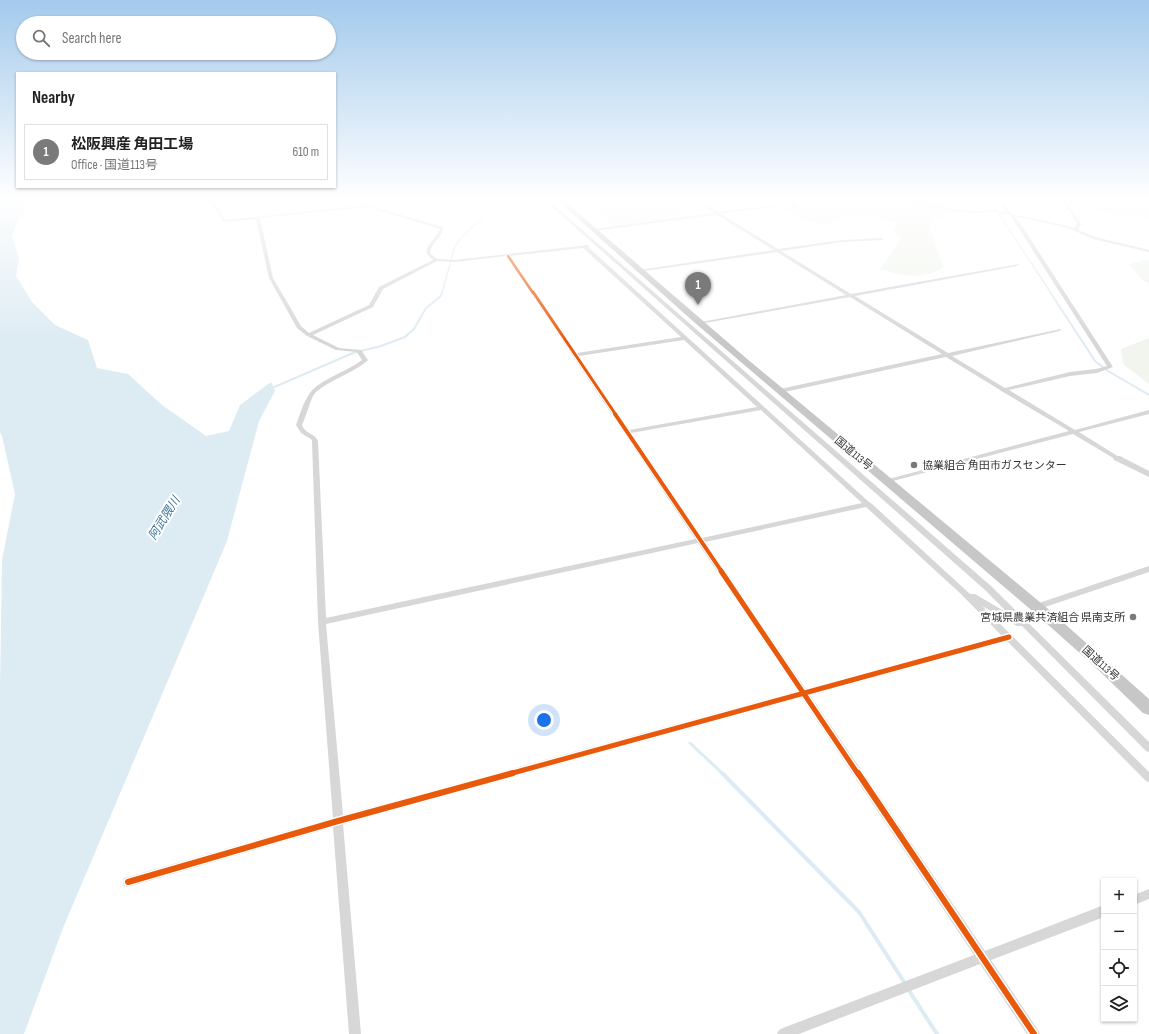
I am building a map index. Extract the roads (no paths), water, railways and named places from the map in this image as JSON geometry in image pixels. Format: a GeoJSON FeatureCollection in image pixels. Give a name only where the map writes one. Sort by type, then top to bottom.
{"type":"FeatureCollection","features":[{"type":"Feature","properties":{"kind":"highway","name":"国道113号"},"geometry":{"type":"LineString","coordinates":[[614,247],[780,391],[1113,673],[1149,709]]}},
{"type":"Feature","properties":{"kind":"street"},"geometry":{"type":"LineString","coordinates":[[264,247],[271,278],[299,326],[309,335],[326,344],[338,349],[359,351],[365,360],[356,367],[317,388],[311,395],[299,425],[304,434],[314,438],[315,441],[322,622],[355,1034]]}},
{"type":"Feature","properties":{"kind":"street"},"geometry":{"type":"LineString","coordinates":[[429,247],[427,251],[428,254],[436,260]]}},
{"type":"Feature","properties":{"kind":"street"},"geometry":{"type":"LineString","coordinates":[[309,335],[371,306],[382,288],[436,260],[464,261],[574,247]]}},
{"type":"Feature","properties":{"kind":"street"},"geometry":{"type":"LineString","coordinates":[[585,247],[964,592],[1149,778]]}},
{"type":"Feature","properties":{"kind":"street"},"geometry":{"type":"LineString","coordinates":[[600,247],[917,524],[988,588],[1149,748]]}},
{"type":"Feature","properties":{"kind":"street"},"geometry":{"type":"LineString","coordinates":[[772,247],[1003,390],[1116,458],[1149,474]]}},
{"type":"Feature","properties":{"kind":"street"},"geometry":{"type":"LineString","coordinates":[[640,270],[797,247]]}},
{"type":"Feature","properties":{"kind":"street"},"geometry":{"type":"LineString","coordinates":[[1003,390],[1070,374],[1097,371],[1110,367],[1032,247]]}},
{"type":"Feature","properties":{"kind":"street"},"geometry":{"type":"LineString","coordinates":[[1133,247],[1149,251]]}},
{"type":"Feature","properties":{"kind":"street"},"geometry":{"type":"LineString","coordinates":[[508,256],[629,432],[1034,1034]]}},
{"type":"Feature","properties":{"kind":"street"},"geometry":{"type":"LineString","coordinates":[[701,323],[1017,265]]}},
{"type":"Feature","properties":{"kind":"street"},"geometry":{"type":"LineString","coordinates":[[780,391],[1059,330]]}},
{"type":"Feature","properties":{"kind":"street"},"geometry":{"type":"LineString","coordinates":[[576,355],[684,338]]}},
{"type":"Feature","properties":{"kind":"street"},"geometry":{"type":"LineString","coordinates":[[629,432],[762,408]]}},
{"type":"Feature","properties":{"kind":"street"},"geometry":{"type":"LineString","coordinates":[[887,481],[1149,412]]}},
{"type":"Feature","properties":{"kind":"street"},"geometry":{"type":"LineString","coordinates":[[322,622],[869,504]]}},
{"type":"Feature","properties":{"kind":"street"},"geometry":{"type":"LineString","coordinates":[[1036,607],[1149,569]]}},
{"type":"Feature","properties":{"kind":"street"},"geometry":{"type":"LineString","coordinates":[[964,592],[1029,629]]}},
{"type":"Feature","properties":{"kind":"street"},"geometry":{"type":"LineString","coordinates":[[128,882],[338,821],[1009,637]]}},
{"type":"Feature","properties":{"kind":"street"},"geometry":{"type":"LineString","coordinates":[[1137,899],[1149,894]]}},
{"type":"Feature","properties":{"kind":"street"},"geometry":{"type":"LineString","coordinates":[[783,1034],[1101,912]]}},
{"type":"Feature","properties":{"kind":"water","name":"阿武隈川"},"geometry":{"type":"Polygon","coordinates":[[[0,247],[15,247],[19,259],[16,276],[32,302],[55,325],[88,340],[97,368],[128,374],[162,405],[206,436],[229,431],[240,405],[271,382],[275,391],[259,421],[227,541],[63,928],[24,1034],[0,1034],[0,690],[2,560],[15,494],[0,432],[0,247]]]}},
{"type":"Feature","properties":{"kind":"waterway"},"geometry":{"type":"LineString","coordinates":[[442,293],[455,247]]}},
{"type":"Feature","properties":{"kind":"waterway"},"geometry":{"type":"LineString","coordinates":[[1021,247],[1051,293]]}},
{"type":"Feature","properties":{"kind":"waterway"},"geometry":{"type":"LineString","coordinates":[[272,388],[353,353],[381,346],[405,337],[414,329],[426,308],[441,296],[442,292]]}},
{"type":"Feature","properties":{"kind":"waterway"},"geometry":{"type":"LineString","coordinates":[[1050,292],[1095,361],[1108,371],[1149,395]]}},
{"type":"Feature","properties":{"kind":"waterway"},"geometry":{"type":"LineString","coordinates":[[690,743],[723,774]]}},
{"type":"Feature","properties":{"kind":"waterway"},"geometry":{"type":"LineString","coordinates":[[723,774],[859,912],[906,985]]}},
{"type":"Feature","properties":{"kind":"waterway"},"geometry":{"type":"LineString","coordinates":[[908,989],[937,1034]]}},
{"type":"Feature","properties":{"kind":"place","name":"松阪興産 角田工場"},"geometry":{"type":"Point","coordinates":[698,305]}},
{"type":"Feature","properties":{"kind":"place","name":"協業組合 角田市ガスセンター"},"geometry":{"type":"Point","coordinates":[914,465]}},
{"type":"Feature","properties":{"kind":"place","name":"宮城県農業共済組合 県南支所"},"geometry":{"type":"Point","coordinates":[1133,617]}}]}
